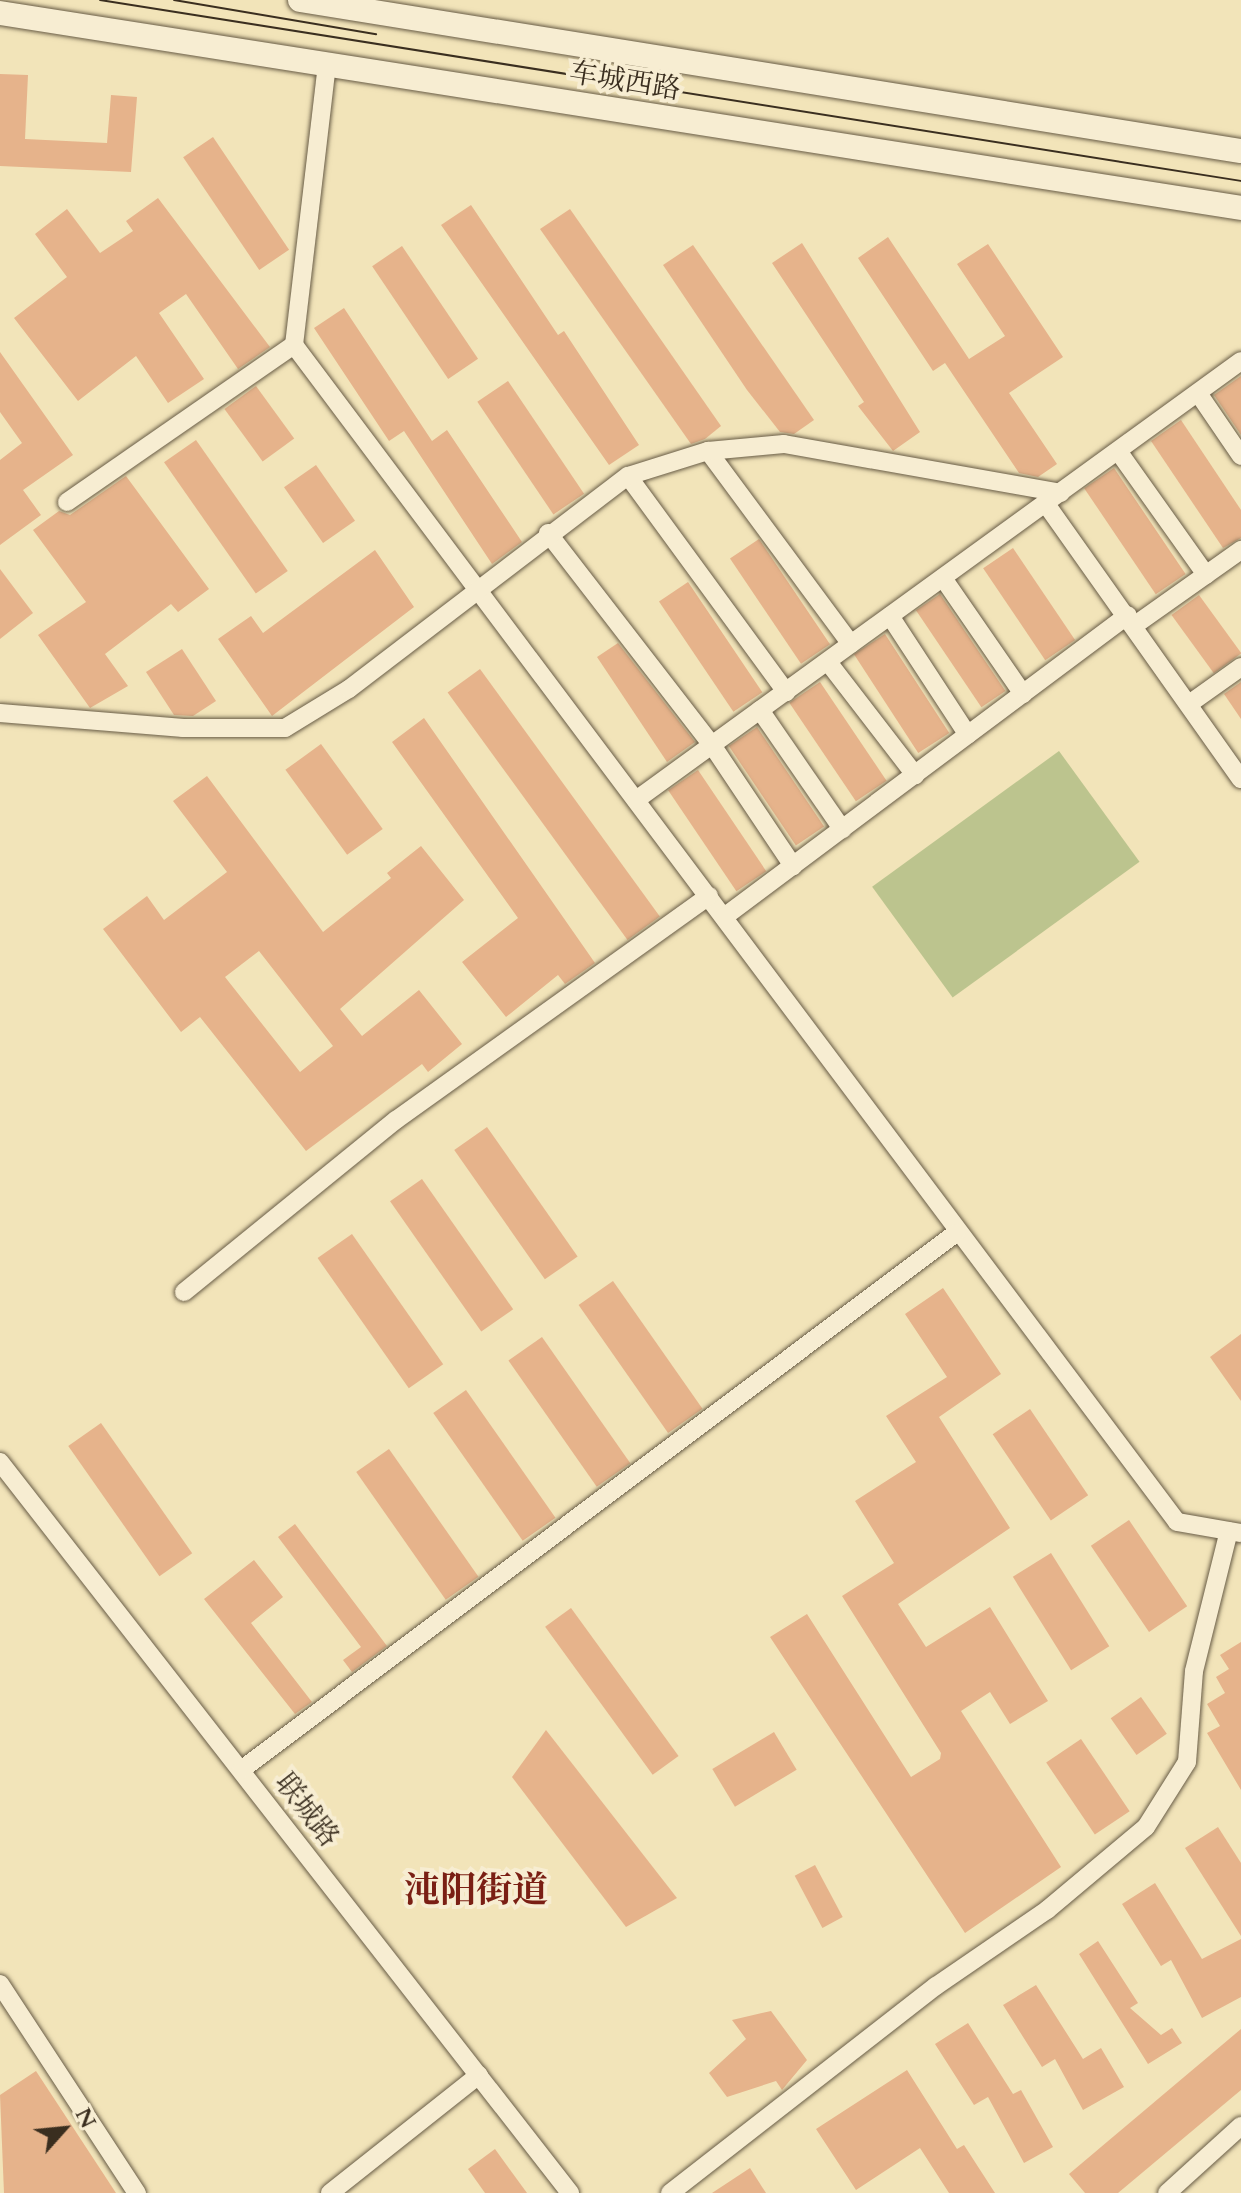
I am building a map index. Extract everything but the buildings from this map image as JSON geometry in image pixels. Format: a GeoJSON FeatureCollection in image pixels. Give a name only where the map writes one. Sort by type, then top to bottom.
{"type":"FeatureCollection","features":[{"type":"Feature","properties":{"kind":"main road","name":"车城西路"},"geometry":{"type":"LineString","coordinates":[[300,0],[1241,151]]}},
{"type":"Feature","properties":{"kind":"main road","name":"车城西路"},"geometry":{"type":"LineString","coordinates":[[0,13],[1241,208]]}},
{"type":"Feature","properties":{"kind":"street"},"geometry":{"type":"LineString","coordinates":[[327,65],[294,345],[709,896],[956,1233],[1177,1522],[1235,1532],[1194,1671],[1187,1762],[1146,1827],[1047,1910],[936,1986],[670,2193]]}},
{"type":"Feature","properties":{"kind":"street"},"geometry":{"type":"LineString","coordinates":[[67,502],[294,345]]}},
{"type":"Feature","properties":{"kind":"street"},"geometry":{"type":"LineString","coordinates":[[636,800],[1241,361]]}},
{"type":"Feature","properties":{"kind":"street"},"geometry":{"type":"LineString","coordinates":[[1198,393],[1241,456]]}},
{"type":"Feature","properties":{"kind":"street"},"geometry":{"type":"LineString","coordinates":[[0,713],[183,728],[285,728],[349,689],[548,533],[628,476],[708,451],[784,444],[1054,498],[1131,620],[1241,779]]}},
{"type":"Feature","properties":{"kind":"street"},"geometry":{"type":"LineString","coordinates":[[708,451],[851,644]]}},
{"type":"Feature","properties":{"kind":"street"},"geometry":{"type":"LineString","coordinates":[[1118,451],[1206,575]]}},
{"type":"Feature","properties":{"kind":"street"},"geometry":{"type":"LineString","coordinates":[[628,476],[786,692]]}},
{"type":"Feature","properties":{"kind":"street"},"geometry":{"type":"LineString","coordinates":[[548,533],[712,745],[793,866]]}},
{"type":"Feature","properties":{"kind":"street"},"geometry":{"type":"LineString","coordinates":[[724,917],[1023,694],[1241,550]]}},
{"type":"Feature","properties":{"kind":"street"},"geometry":{"type":"LineString","coordinates":[[943,578],[1023,694]]}},
{"type":"Feature","properties":{"kind":"street"},"geometry":{"type":"LineString","coordinates":[[890,616],[968,735]]}},
{"type":"Feature","properties":{"kind":"street"},"geometry":{"type":"LineString","coordinates":[[828,662],[915,775]]}},
{"type":"Feature","properties":{"kind":"street"},"geometry":{"type":"LineString","coordinates":[[1189,704],[1241,667]]}},
{"type":"Feature","properties":{"kind":"street"},"geometry":{"type":"LineString","coordinates":[[760,710],[842,829]]}},
{"type":"Feature","properties":{"kind":"street"},"geometry":{"type":"LineString","coordinates":[[184,1292],[396,1120],[709,896]]}},
{"type":"Feature","properties":{"kind":"street"},"geometry":{"type":"LineString","coordinates":[[241,1770],[956,1233]]}},
{"type":"Feature","properties":{"kind":"street","name":"联城路"},"geometry":{"type":"LineString","coordinates":[[0,1462],[570,2193]]}},
{"type":"Feature","properties":{"kind":"street"},"geometry":{"type":"LineString","coordinates":[[0,1984],[137,2193]]}},
{"type":"Feature","properties":{"kind":"street"},"geometry":{"type":"LineString","coordinates":[[330,2193],[479,2075]]}},
{"type":"Feature","properties":{"kind":"street"},"geometry":{"type":"LineString","coordinates":[[1167,2193],[1241,2126]]}},
{"type":"Feature","properties":{"kind":"green space"},"geometry":{"type":"Polygon","coordinates":[[[1059,751],[1140,862],[953,998],[872,887],[1059,751]]]}},
{"type":"Feature","properties":{"kind":"tram line"},"geometry":{"type":"LineString","coordinates":[[100,0],[1241,181]]}},
{"type":"Feature","properties":{"kind":"tram line"},"geometry":{"type":"LineString","coordinates":[[174,0],[376,34]]}},
{"type":"Feature","properties":{"kind":"district","name":"沌阳街道"},"geometry":{"type":"Point","coordinates":[476,1891]}}]}
